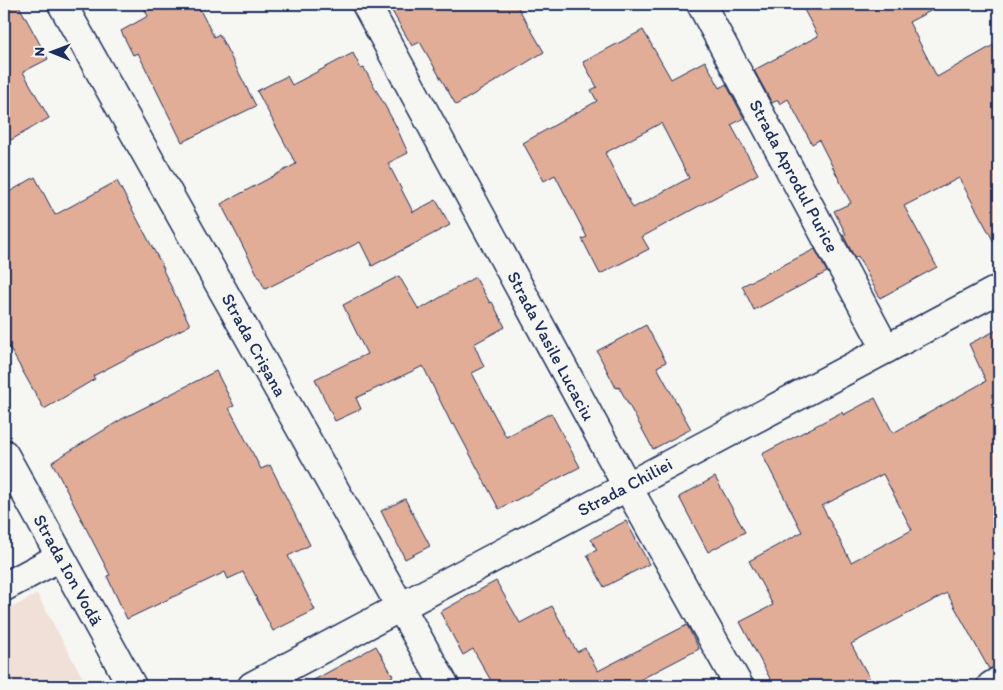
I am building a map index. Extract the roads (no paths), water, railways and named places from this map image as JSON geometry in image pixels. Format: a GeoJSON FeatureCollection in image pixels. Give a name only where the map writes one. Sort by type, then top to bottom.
{"type":"FeatureCollection","features":[{"type":"Feature","properties":{"kind":"street","name":"Strada Crișana"},"geometry":{"type":"LineString","coordinates":[[62,4],[445,686]]}},
{"type":"Feature","properties":{"kind":"street","name":"Strada Vasile Lucaciu"},"geometry":{"type":"LineString","coordinates":[[366,4],[627,486],[739,686]]}},
{"type":"Feature","properties":{"kind":"street","name":"Strada Aprodul Purice"},"geometry":{"type":"LineString","coordinates":[[701,4],[886,349]]}},
{"type":"Feature","properties":{"kind":"street","name":"Strada Chiliei"},"geometry":{"type":"LineString","coordinates":[[252,686],[999,289]]}},
{"type":"Feature","properties":{"kind":"street","name":"Strada Ion Vodă"},"geometry":{"type":"LineString","coordinates":[[4,455],[132,686]]}},
{"type":"Feature","properties":{"kind":"street"},"geometry":{"type":"LineString","coordinates":[[4,588],[60,557]]}},
{"type":"Feature","properties":{"kind":"street"},"geometry":{"type":"LineString","coordinates":[[991,686],[999,682]]}}]}
